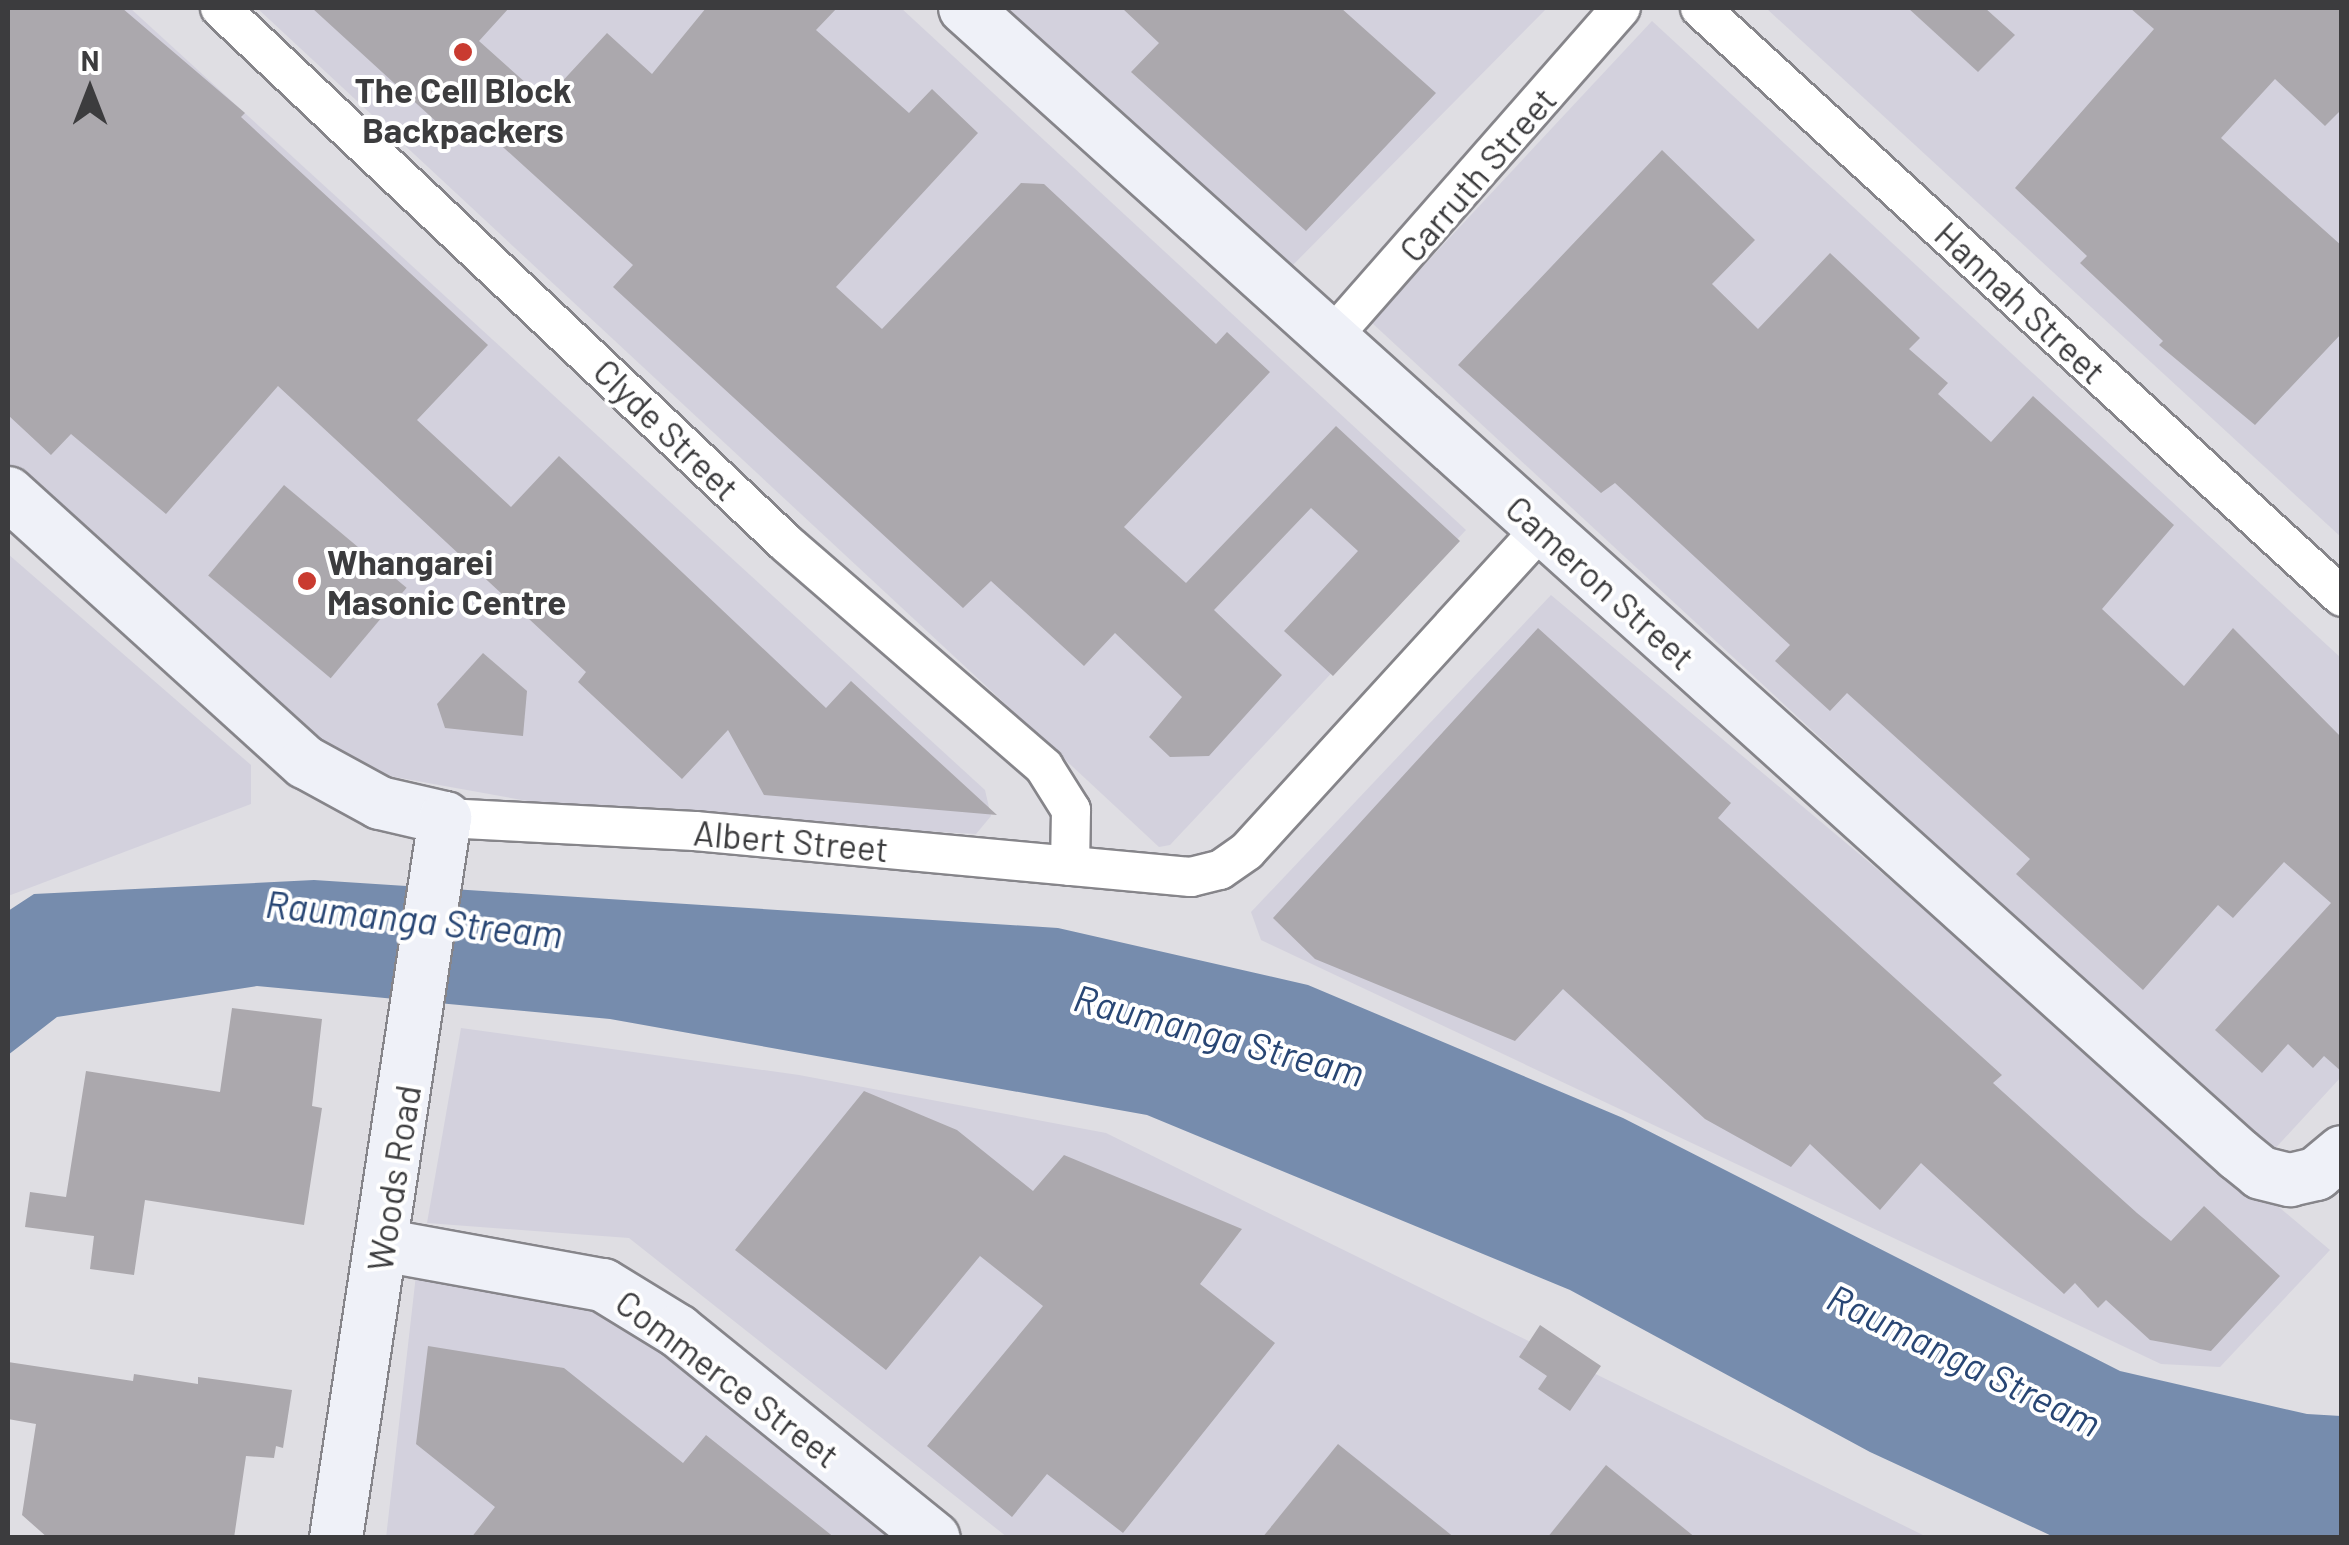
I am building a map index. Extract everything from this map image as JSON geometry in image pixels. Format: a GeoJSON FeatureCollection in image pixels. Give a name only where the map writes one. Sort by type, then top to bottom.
{"type":"FeatureCollection","features":[{"type":"Feature","properties":{"kind":"street","name":"Clyde Street"},"geometry":{"type":"LineString","coordinates":[[220,8],[800,556],[1044,767],[1071,810],[1070,866]]}},
{"type":"Feature","properties":{"kind":"street","name":"Cameron Street"},"geometry":{"type":"LineString","coordinates":[[965,8],[2239,1155],[2261,1173],[2290,1180],[2316,1174],[2342,1152]]}},
{"type":"Feature","properties":{"kind":"street","name":"Carruth Street"},"geometry":{"type":"LineString","coordinates":[[1330,338],[1621,8]]}},
{"type":"Feature","properties":{"kind":"street","name":"Hannah Street"},"geometry":{"type":"LineString","coordinates":[[1700,8],[2342,597]]}},
{"type":"Feature","properties":{"kind":"street","name":"Albert Street"},"geometry":{"type":"LineString","coordinates":[[8,493],[306,762],[380,803],[445,818],[695,831],[1192,877],[1220,870],[1247,851],[1541,529]]}},
{"type":"Feature","properties":{"kind":"street","name":"Woods Road"},"geometry":{"type":"LineString","coordinates":[[336,1538],[412,1062],[445,818]]}},
{"type":"Feature","properties":{"kind":"street","name":"Commerce Street"},"geometry":{"type":"LineString","coordinates":[[382,1245],[603,1285],[678,1331],[934,1538]]}},
{"type":"Feature","properties":{"kind":"shaded area"},"geometry":{"type":"Polygon","coordinates":[[[8,8],[130,8],[985,790],[991,816],[976,834],[594,813],[339,767],[8,465],[8,8]]]}},
{"type":"Feature","properties":{"kind":"shaded area"},"geometry":{"type":"Polygon","coordinates":[[[257,8],[901,8],[1466,530],[1170,845],[1159,847],[257,8]]]}},
{"type":"Feature","properties":{"kind":"shaded area"},"geometry":{"type":"Polygon","coordinates":[[[999,8],[1547,8],[1287,271],[999,8]]]}},
{"type":"Feature","properties":{"kind":"shaded area"},"geometry":{"type":"Polygon","coordinates":[[[1766,8],[2341,8],[2341,537],[1766,8]]]}},
{"type":"Feature","properties":{"kind":"shaded area"},"geometry":{"type":"Polygon","coordinates":[[[1652,21],[2341,658],[2341,1077],[2270,1154],[1371,322],[1652,21]]]}},
{"type":"Feature","properties":{"kind":"shaded area"},"geometry":{"type":"Polygon","coordinates":[[[8,554],[251,765],[251,804],[8,896],[8,554]]]}},
{"type":"Feature","properties":{"kind":"shaded area"},"geometry":{"type":"Polygon","coordinates":[[[1551,595],[2330,1250],[2220,1367],[2161,1364],[1261,940],[1251,912],[1551,595]]]}},
{"type":"Feature","properties":{"kind":"shaded area"},"geometry":{"type":"Polygon","coordinates":[[[461,1028],[799,1075],[1106,1133],[1927,1537],[1007,1537],[629,1238],[427,1223],[461,1028]]]}},
{"type":"Feature","properties":{"kind":"shaded area"},"geometry":{"type":"Polygon","coordinates":[[[416,1275],[619,1291],[919,1538],[386,1538],[416,1275]]]}},
{"type":"Feature","properties":{"kind":"water","name":"Raumanga Stream"},"geometry":{"type":"Polygon","coordinates":[[[314,880],[1058,928],[1308,985],[1623,1118],[2120,1371],[2307,1414],[2341,1416],[2341,1537],[2054,1537],[1870,1452],[1570,1290],[1147,1115],[610,1019],[257,986],[57,1017],[8,1055],[8,911],[34,894],[314,880]]]}},
{"type":"Feature","properties":{"kind":"building"},"geometry":{"type":"Polygon","coordinates":[[[8,8],[122,8],[245,113],[241,117],[488,345],[417,420],[511,507],[559,456],[826,708],[851,681],[997,815],[764,795],[728,730],[682,779],[578,682],[586,672],[278,386],[166,514],[71,434],[51,455],[8,415],[8,8]]]}},
{"type":"Feature","properties":{"kind":"building"},"geometry":{"type":"Polygon","coordinates":[[[312,8],[509,8],[479,41],[545,100],[607,33],[652,74],[706,8],[837,8],[816,30],[909,113],[932,89],[978,133],[836,287],[882,329],[1021,183],[1044,184],[1216,344],[1227,332],[1270,372],[1124,527],[1186,583],[1336,426],[1460,541],[1333,676],[1284,631],[1358,551],[1311,508],[1214,610],[1282,675],[1209,756],[1170,757],[1149,737],[1182,697],[1115,633],[1084,666],[991,581],[963,608],[613,287],[633,265],[482,128],[464,147],[312,8]]]}},
{"type":"Feature","properties":{"kind":"building"},"geometry":{"type":"Polygon","coordinates":[[[1122,8],[1341,8],[1436,93],[1306,231],[1131,72],[1159,43],[1122,8]]]}},
{"type":"Feature","properties":{"kind":"building"},"geometry":{"type":"Polygon","coordinates":[[[1908,8],[1985,8],[2015,35],[1978,72],[1908,8]]]}},
{"type":"Feature","properties":{"kind":"building"},"geometry":{"type":"Polygon","coordinates":[[[2130,8],[2342,8],[2342,109],[2325,126],[2275,79],[2221,138],[2342,246],[2342,333],[2255,425],[2159,345],[2163,341],[2080,263],[2087,256],[2015,188],[2154,29],[2130,8]]]}},
{"type":"Feature","properties":{"kind":"building"},"geometry":{"type":"Polygon","coordinates":[[[1662,150],[1755,240],[1712,284],[1758,329],[1830,253],[1920,338],[1909,349],[1948,383],[1938,394],[1991,442],[2033,396],[2174,525],[2102,609],[2184,686],[2233,628],[2342,738],[2342,1072],[2324,1056],[2313,1068],[2288,1044],[2262,1073],[2215,1030],[2331,903],[2284,862],[2233,918],[2218,905],[2143,990],[2016,874],[2030,859],[1847,693],[1830,711],[1775,661],[1790,645],[1615,483],[1601,493],[1458,365],[1662,150]]]}},
{"type":"Feature","properties":{"kind":"building","name":"Whangarei Masonic Centre"},"geometry":{"type":"Polygon","coordinates":[[[284,485],[407,588],[331,678],[208,575],[284,485]]]}},
{"type":"Feature","properties":{"kind":"building"},"geometry":{"type":"Polygon","coordinates":[[[1538,628],[1731,803],[1718,818],[2002,1075],[1993,1083],[2137,1213],[2171,1241],[2204,1206],[2280,1276],[2211,1351],[2150,1340],[2106,1300],[2098,1308],[2075,1283],[2064,1294],[1921,1163],[1880,1210],[1810,1144],[1791,1167],[1705,1119],[1563,989],[1515,1041],[1315,959],[1273,918],[1538,628]]]}},
{"type":"Feature","properties":{"kind":"building"},"geometry":{"type":"Polygon","coordinates":[[[483,653],[527,691],[523,736],[445,728],[437,704],[483,653]]]}},
{"type":"Feature","properties":{"kind":"building"},"geometry":{"type":"Polygon","coordinates":[[[232,1008],[322,1019],[312,1106],[322,1108],[304,1225],[145,1200],[134,1275],[90,1269],[94,1236],[25,1227],[30,1192],[66,1197],[86,1071],[220,1092],[232,1008]]]}},
{"type":"Feature","properties":{"kind":"building"},"geometry":{"type":"Polygon","coordinates":[[[864,1091],[957,1130],[1033,1191],[1064,1155],[1242,1229],[1200,1284],[1275,1343],[1123,1533],[1047,1474],[1012,1517],[927,1446],[1043,1306],[980,1256],[886,1370],[735,1250],[864,1091]]]}},
{"type":"Feature","properties":{"kind":"building"},"geometry":{"type":"Polygon","coordinates":[[[1540,1325],[1601,1366],[1570,1411],[1538,1389],[1547,1376],[1519,1357],[1540,1325]]]}},
{"type":"Feature","properties":{"kind":"building"},"geometry":{"type":"Polygon","coordinates":[[[428,1346],[564,1368],[683,1463],[706,1435],[835,1538],[471,1538],[495,1507],[416,1444],[428,1346]]]}},
{"type":"Feature","properties":{"kind":"building"},"geometry":{"type":"Polygon","coordinates":[[[8,1362],[133,1381],[134,1374],[198,1384],[198,1377],[292,1390],[283,1448],[276,1446],[274,1458],[246,1456],[234,1538],[48,1538],[22,1515],[36,1424],[8,1419],[8,1362]]]}},
{"type":"Feature","properties":{"kind":"building"},"geometry":{"type":"Polygon","coordinates":[[[1338,1444],[1455,1538],[1262,1538],[1338,1444]]]}},
{"type":"Feature","properties":{"kind":"building"},"geometry":{"type":"Polygon","coordinates":[[[1606,1465],[1696,1538],[1547,1538],[1606,1465]]]}},
{"type":"Feature","properties":{"kind":"place","name":"The Cell Block Backpackers"},"geometry":{"type":"Point","coordinates":[463,52]}},
{"type":"Feature","properties":{"kind":"place","name":"Whangarei Masonic Centre"},"geometry":{"type":"Point","coordinates":[307,581]}}]}
